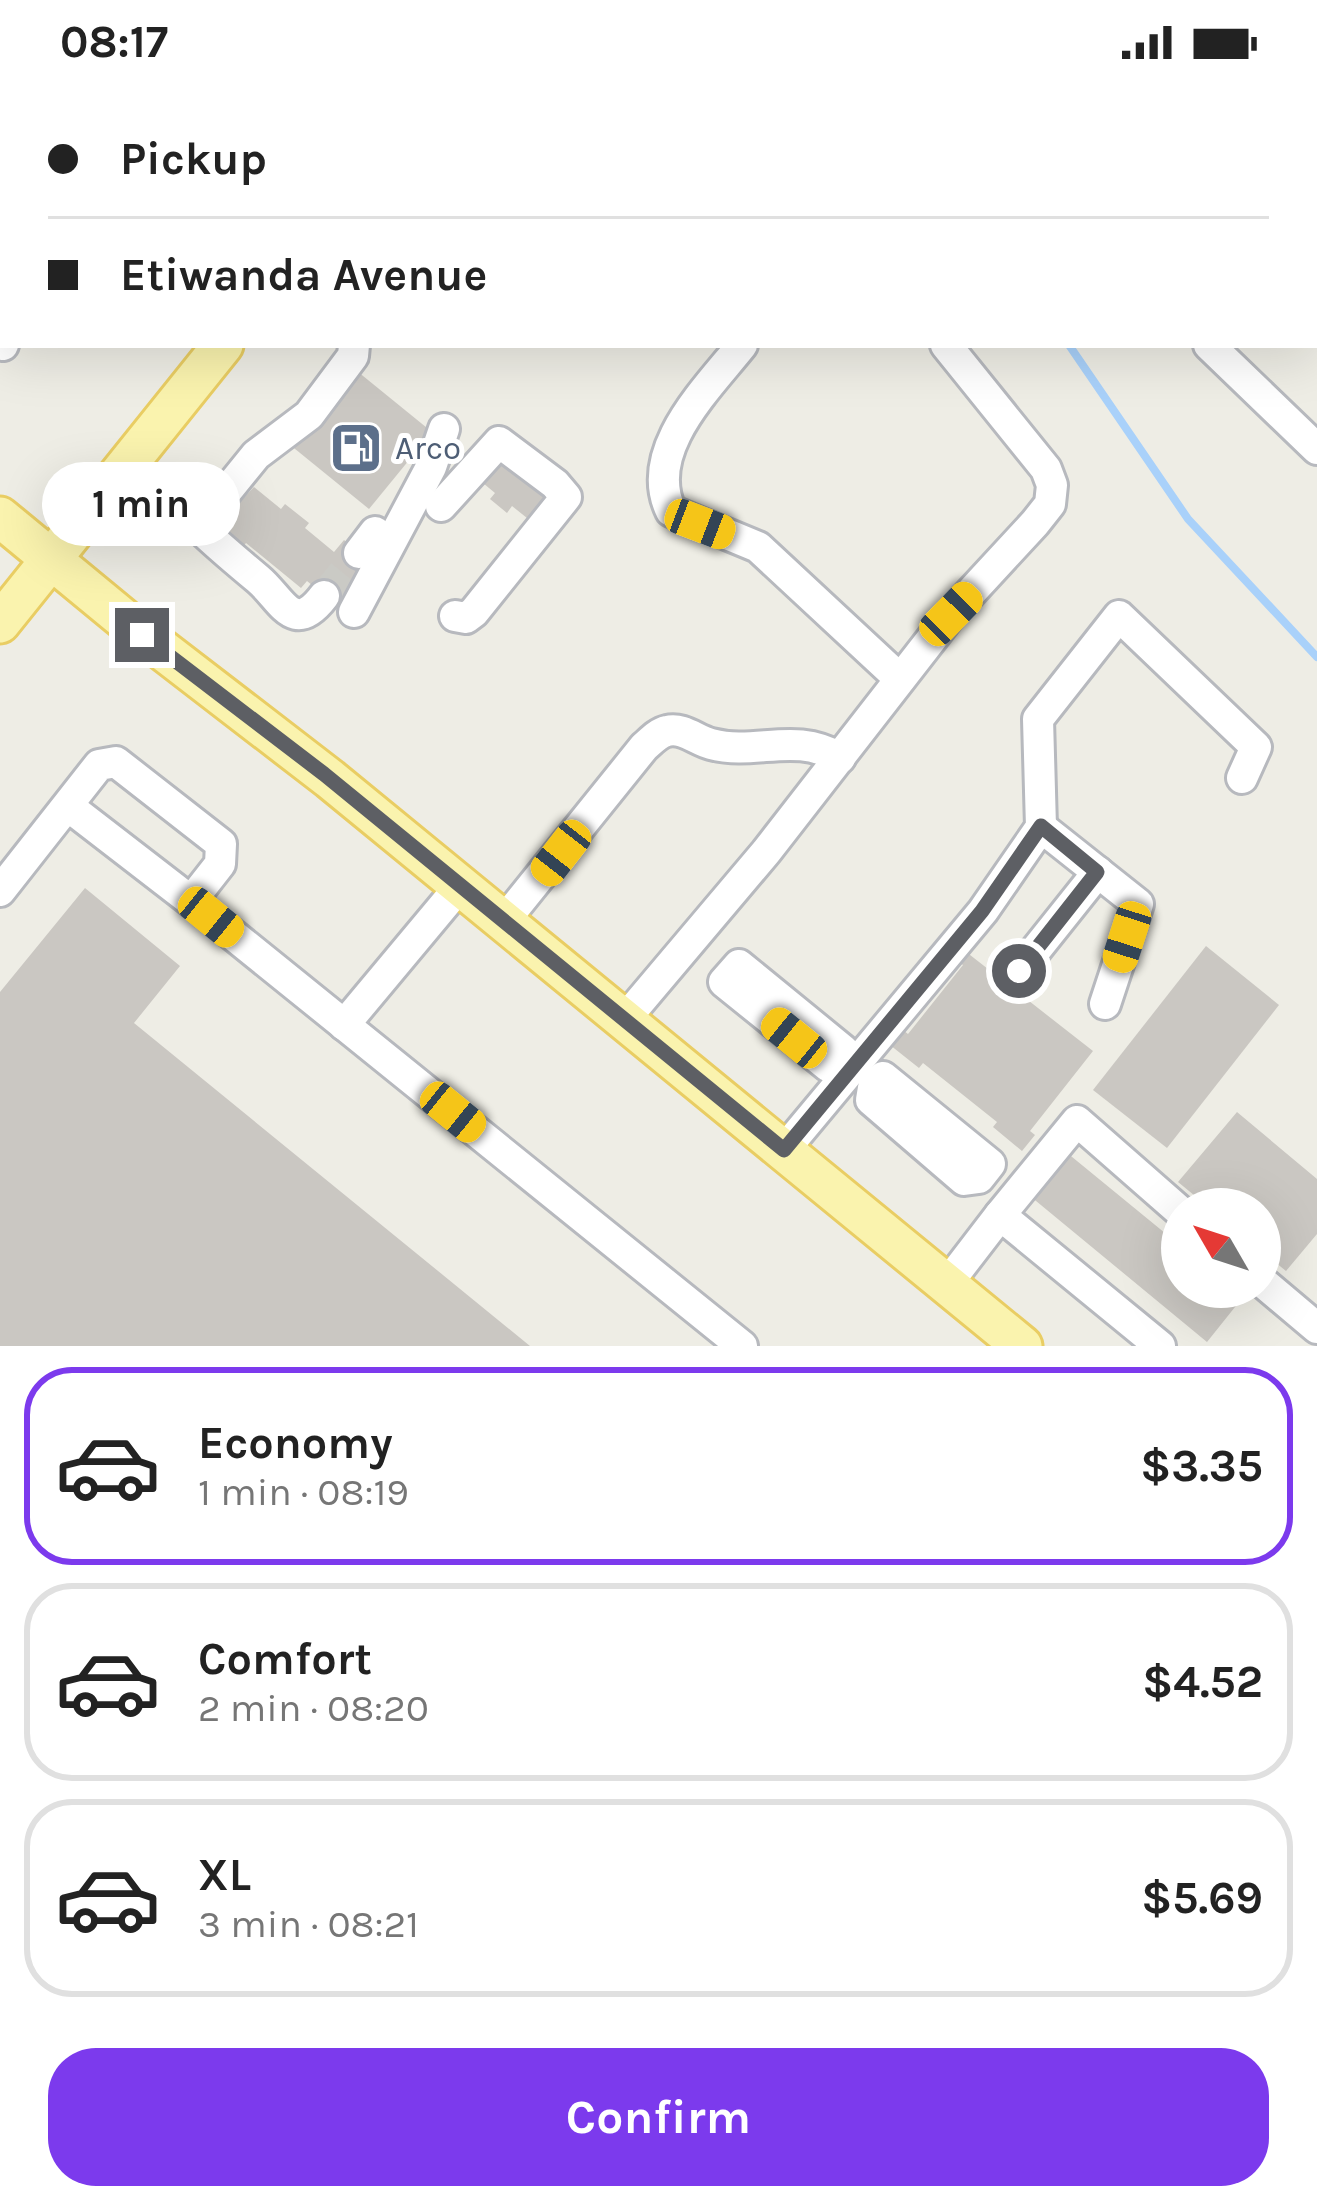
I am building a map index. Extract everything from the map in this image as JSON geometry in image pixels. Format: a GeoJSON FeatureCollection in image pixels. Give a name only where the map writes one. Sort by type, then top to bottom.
{"type":"FeatureCollection","features":[{"type":"Feature","properties":{"kind":"main road"},"geometry":{"type":"LineString","coordinates":[[0,623],[221,348]]}},
{"type":"Feature","properties":{"kind":"main road"},"geometry":{"type":"LineString","coordinates":[[0,518],[625,1019],[1022,1346]]}},
{"type":"Feature","properties":{"kind":"lane"},"geometry":{"type":"LineString","coordinates":[[324,596],[314,610],[297,614],[282,608],[264,584],[205,533],[209,513],[268,446],[309,415],[354,348]]}},
{"type":"Feature","properties":{"kind":"lane"},"geometry":{"type":"LineString","coordinates":[[740,348],[672,438],[662,493],[671,511],[758,547],[900,679]]}},
{"type":"Feature","properties":{"kind":"lane"},"geometry":{"type":"LineString","coordinates":[[625,1019],[766,852],[951,614],[1020,543],[1050,504],[1052,485],[1046,469],[948,348]]}},
{"type":"Feature","properties":{"kind":"lane"},"geometry":{"type":"LineString","coordinates":[[1212,348],[1317,449]]}},
{"type":"Feature","properties":{"kind":"lane"},"geometry":{"type":"LineString","coordinates":[[354,612],[431,467],[444,428]]}},
{"type":"Feature","properties":{"kind":"lane"},"geometry":{"type":"LineString","coordinates":[[441,506],[499,442],[556,484],[566,497],[474,612],[466,618],[455,616]]}},
{"type":"Feature","properties":{"kind":"lane"},"geometry":{"type":"LineString","coordinates":[[784,1150],[982,911],[1041,826],[1038,719],[1119,616],[1256,747],[1242,778]]}},
{"type":"Feature","properties":{"kind":"lane"},"geometry":{"type":"LineString","coordinates":[[504,921],[644,747],[661,733],[673,730],[725,745],[803,743],[840,758]]}},
{"type":"Feature","properties":{"kind":"lane"},"geometry":{"type":"LineString","coordinates":[[0,891],[98,765],[116,762],[220,844],[220,864],[191,901]]}},
{"type":"Feature","properties":{"kind":"lane"},"geometry":{"type":"LineString","coordinates":[[68,806],[742,1346]]}},
{"type":"Feature","properties":{"kind":"lane"},"geometry":{"type":"LineString","coordinates":[[1041,826],[1138,904],[1105,1004]]}},
{"type":"Feature","properties":{"kind":"lane"},"geometry":{"type":"LineString","coordinates":[[1019,971],[1097,872]]}},
{"type":"Feature","properties":{"kind":"lane"},"geometry":{"type":"LineString","coordinates":[[344,1024],[460,886]]}},
{"type":"Feature","properties":{"kind":"lane"},"geometry":{"type":"LineString","coordinates":[[947,1284],[1077,1121],[1161,1195]]}},
{"type":"Feature","properties":{"kind":"lane"},"geometry":{"type":"LineString","coordinates":[[1000,1215],[1160,1346]]}},
{"type":"Feature","properties":{"kind":"lane"},"geometry":{"type":"LineString","coordinates":[[1281,1298],[1317,1328]]}},
{"type":"Feature","properties":{"kind":"building"},"geometry":{"type":"Polygon","coordinates":[[[352,367],[432,432],[369,509],[289,444],[352,367]]]}},
{"type":"Feature","properties":{"kind":"building"},"geometry":{"type":"Polygon","coordinates":[[[498,452],[554,494],[532,522],[512,506],[507,513],[490,499],[495,493],[477,478],[498,452]]]}},
{"type":"Feature","properties":{"kind":"building"},"geometry":{"type":"Polygon","coordinates":[[[254,487],[281,509],[285,504],[309,523],[305,528],[334,552],[344,540],[368,560],[332,602],[307,581],[301,588],[246,543],[242,548],[216,527],[254,487]]]}},
{"type":"Feature","properties":{"kind":"building"},"geometry":{"type":"Polygon","coordinates":[[[85,888],[180,966],[134,1023],[530,1346],[0,1346],[0,992],[85,888]]]}},
{"type":"Feature","properties":{"kind":"building"},"geometry":{"type":"Polygon","coordinates":[[[1206,946],[1279,1005],[1167,1148],[1093,1090],[1206,946]]]}},
{"type":"Feature","properties":{"kind":"building"},"geometry":{"type":"Polygon","coordinates":[[[965,951],[1093,1051],[1030,1131],[1035,1135],[1022,1151],[993,1127],[997,1122],[923,1063],[919,1068],[890,1045],[903,1030],[908,1034],[963,965],[957,961],[965,951]]]}},
{"type":"Feature","properties":{"kind":"building"},"geometry":{"type":"Polygon","coordinates":[[[1237,1112],[1317,1179],[1317,1234],[1286,1271],[1281,1267],[1281,1188],[1185,1188],[1178,1182],[1237,1112]]]}},
{"type":"Feature","properties":{"kind":"building"},"geometry":{"type":"Polygon","coordinates":[[[1066,1152],[1161,1230],[1161,1304],[1030,1196],[1066,1152]]]}},
{"type":"Feature","properties":{"kind":"building"},"geometry":{"type":"Polygon","coordinates":[[[1166,1308],[1234,1308],[1207,1342],[1166,1308]]]}},
{"type":"Feature","properties":{"kind":"waterway"},"geometry":{"type":"LineString","coordinates":[[1071,348],[1188,519],[1317,657]]}},
{"type":"Feature","properties":{"kind":"tunnel"},"geometry":{"type":"LineString","coordinates":[[324,596],[359,553]]}},
{"type":"Feature","properties":{"kind":"place","name":"Arco"},"geometry":{"type":"Point","coordinates":[356,448]}},
{"type":"Feature","properties":{"kind":"route"},"geometry":{"type":"LineString","coordinates":[[142,635],[324,774],[784,1150],[982,911],[1041,826],[1097,872],[1019,971]]}}]}
